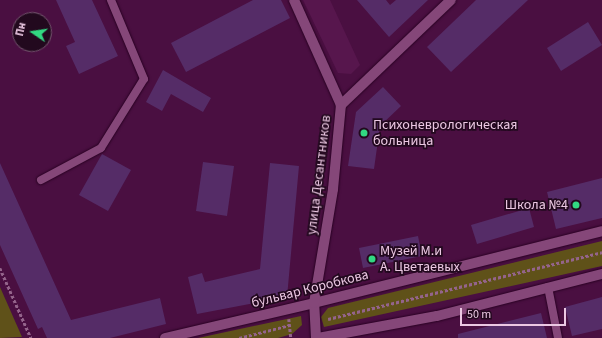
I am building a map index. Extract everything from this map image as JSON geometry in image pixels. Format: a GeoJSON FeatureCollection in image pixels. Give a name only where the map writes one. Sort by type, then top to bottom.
{"type":"FeatureCollection","features":[{"type":"Feature","properties":{"kind":"street","name":"улица Десантников"},"geometry":{"type":"LineString","coordinates":[[294,0],[341,104],[333,189],[314,303],[317,338]]}},
{"type":"Feature","properties":{"kind":"street"},"geometry":{"type":"LineString","coordinates":[[341,104],[451,0]]}},
{"type":"Feature","properties":{"kind":"street","name":"бульвар Коробкова"},"geometry":{"type":"LineString","coordinates":[[164,338],[314,303],[602,231]]}},
{"type":"Feature","properties":{"kind":"street"},"geometry":{"type":"LineString","coordinates":[[317,338],[437,316],[602,274]]}},
{"type":"Feature","properties":{"kind":"lane"},"geometry":{"type":"LineString","coordinates":[[41,180],[101,148],[144,79],[111,0]]}},
{"type":"Feature","properties":{"kind":"lane"},"geometry":{"type":"LineString","coordinates":[[548,287],[558,338]]}},
{"type":"Feature","properties":{"kind":"path"},"geometry":{"type":"LineString","coordinates":[[328,319],[602,252]]}},
{"type":"Feature","properties":{"kind":"path"},"geometry":{"type":"LineString","coordinates":[[0,268],[31,338]]}},
{"type":"Feature","properties":{"kind":"path"},"geometry":{"type":"LineString","coordinates":[[288,309],[292,338]]}},
{"type":"Feature","properties":{"kind":"path"},"geometry":{"type":"LineString","coordinates":[[238,338],[290,325]]}},
{"type":"Feature","properties":{"kind":"shaded area"},"geometry":{"type":"Polygon","coordinates":[[[303,0],[330,0],[360,65],[351,74],[338,73],[303,0]]]}},
{"type":"Feature","properties":{"kind":"shaded area"},"geometry":{"type":"Polygon","coordinates":[[[602,241],[602,266],[324,327],[321,317],[328,308],[602,241]]]}},
{"type":"Feature","properties":{"kind":"shaded area"},"geometry":{"type":"Polygon","coordinates":[[[0,287],[22,337],[0,338],[0,287]]]}},
{"type":"Feature","properties":{"kind":"shaded area"},"geometry":{"type":"Polygon","coordinates":[[[301,316],[302,325],[292,334],[278,338],[198,338],[301,316]]]}},
{"type":"Feature","properties":{"kind":"building"},"geometry":{"type":"Polygon","coordinates":[[[56,0],[92,0],[118,56],[79,74],[66,46],[75,42],[56,0]]]}},
{"type":"Feature","properties":{"kind":"building"},"geometry":{"type":"Polygon","coordinates":[[[253,0],[281,0],[290,18],[186,72],[171,43],[253,0]]]}},
{"type":"Feature","properties":{"kind":"building"},"geometry":{"type":"Polygon","coordinates":[[[357,0],[386,0],[390,5],[396,0],[428,0],[389,37],[357,0]]]}},
{"type":"Feature","properties":{"kind":"building"},"geometry":{"type":"Polygon","coordinates":[[[476,0],[528,0],[451,72],[427,47],[476,0]]]}},
{"type":"Feature","properties":{"kind":"building"},"geometry":{"type":"Polygon","coordinates":[[[588,22],[602,45],[561,71],[547,48],[588,22]]]}},
{"type":"Feature","properties":{"kind":"building"},"geometry":{"type":"Polygon","coordinates":[[[163,70],[211,98],[203,112],[171,94],[162,111],[146,102],[163,70]]]}},
{"type":"Feature","properties":{"kind":"building"},"geometry":{"type":"Polygon","coordinates":[[[383,87],[401,106],[380,126],[374,169],[348,166],[356,112],[383,87]]]}},
{"type":"Feature","properties":{"kind":"building"},"geometry":{"type":"Polygon","coordinates":[[[102,154],[131,170],[108,211],[79,195],[102,154]]]}},
{"type":"Feature","properties":{"kind":"building"},"geometry":{"type":"Polygon","coordinates":[[[203,162],[234,166],[227,216],[196,211],[203,162]]]}},
{"type":"Feature","properties":{"kind":"building"},"geometry":{"type":"Polygon","coordinates":[[[0,163],[71,320],[160,298],[166,324],[110,338],[47,338],[42,327],[38,329],[0,245],[0,163]]]}},
{"type":"Feature","properties":{"kind":"building"},"geometry":{"type":"Polygon","coordinates":[[[270,163],[299,166],[287,297],[197,314],[188,277],[202,273],[205,282],[260,269],[270,163]]]}},
{"type":"Feature","properties":{"kind":"building","name":"Школа №4"},"geometry":{"type":"Polygon","coordinates":[[[602,178],[602,218],[556,229],[547,192],[602,178]]]}},
{"type":"Feature","properties":{"kind":"building"},"geometry":{"type":"Polygon","coordinates":[[[529,208],[534,227],[477,244],[471,225],[529,208]]]}},
{"type":"Feature","properties":{"kind":"building"},"geometry":{"type":"Polygon","coordinates":[[[418,236],[422,256],[363,268],[359,248],[418,236]]]}},
{"type":"Feature","properties":{"kind":"building"},"geometry":{"type":"Polygon","coordinates":[[[602,297],[602,329],[572,336],[565,307],[602,297]]]}},
{"type":"Feature","properties":{"kind":"building"},"geometry":{"type":"Polygon","coordinates":[[[541,313],[547,338],[458,338],[458,334],[541,313]]]}},
{"type":"Feature","properties":{"kind":"place","name":"Психоневрологическая больница"},"geometry":{"type":"Point","coordinates":[364,133]}},
{"type":"Feature","properties":{"kind":"place","name":"Школа №4"},"geometry":{"type":"Point","coordinates":[576,205]}},
{"type":"Feature","properties":{"kind":"place","name":"Музей М.и А. Цветаевых"},"geometry":{"type":"Point","coordinates":[372,259]}}]}
